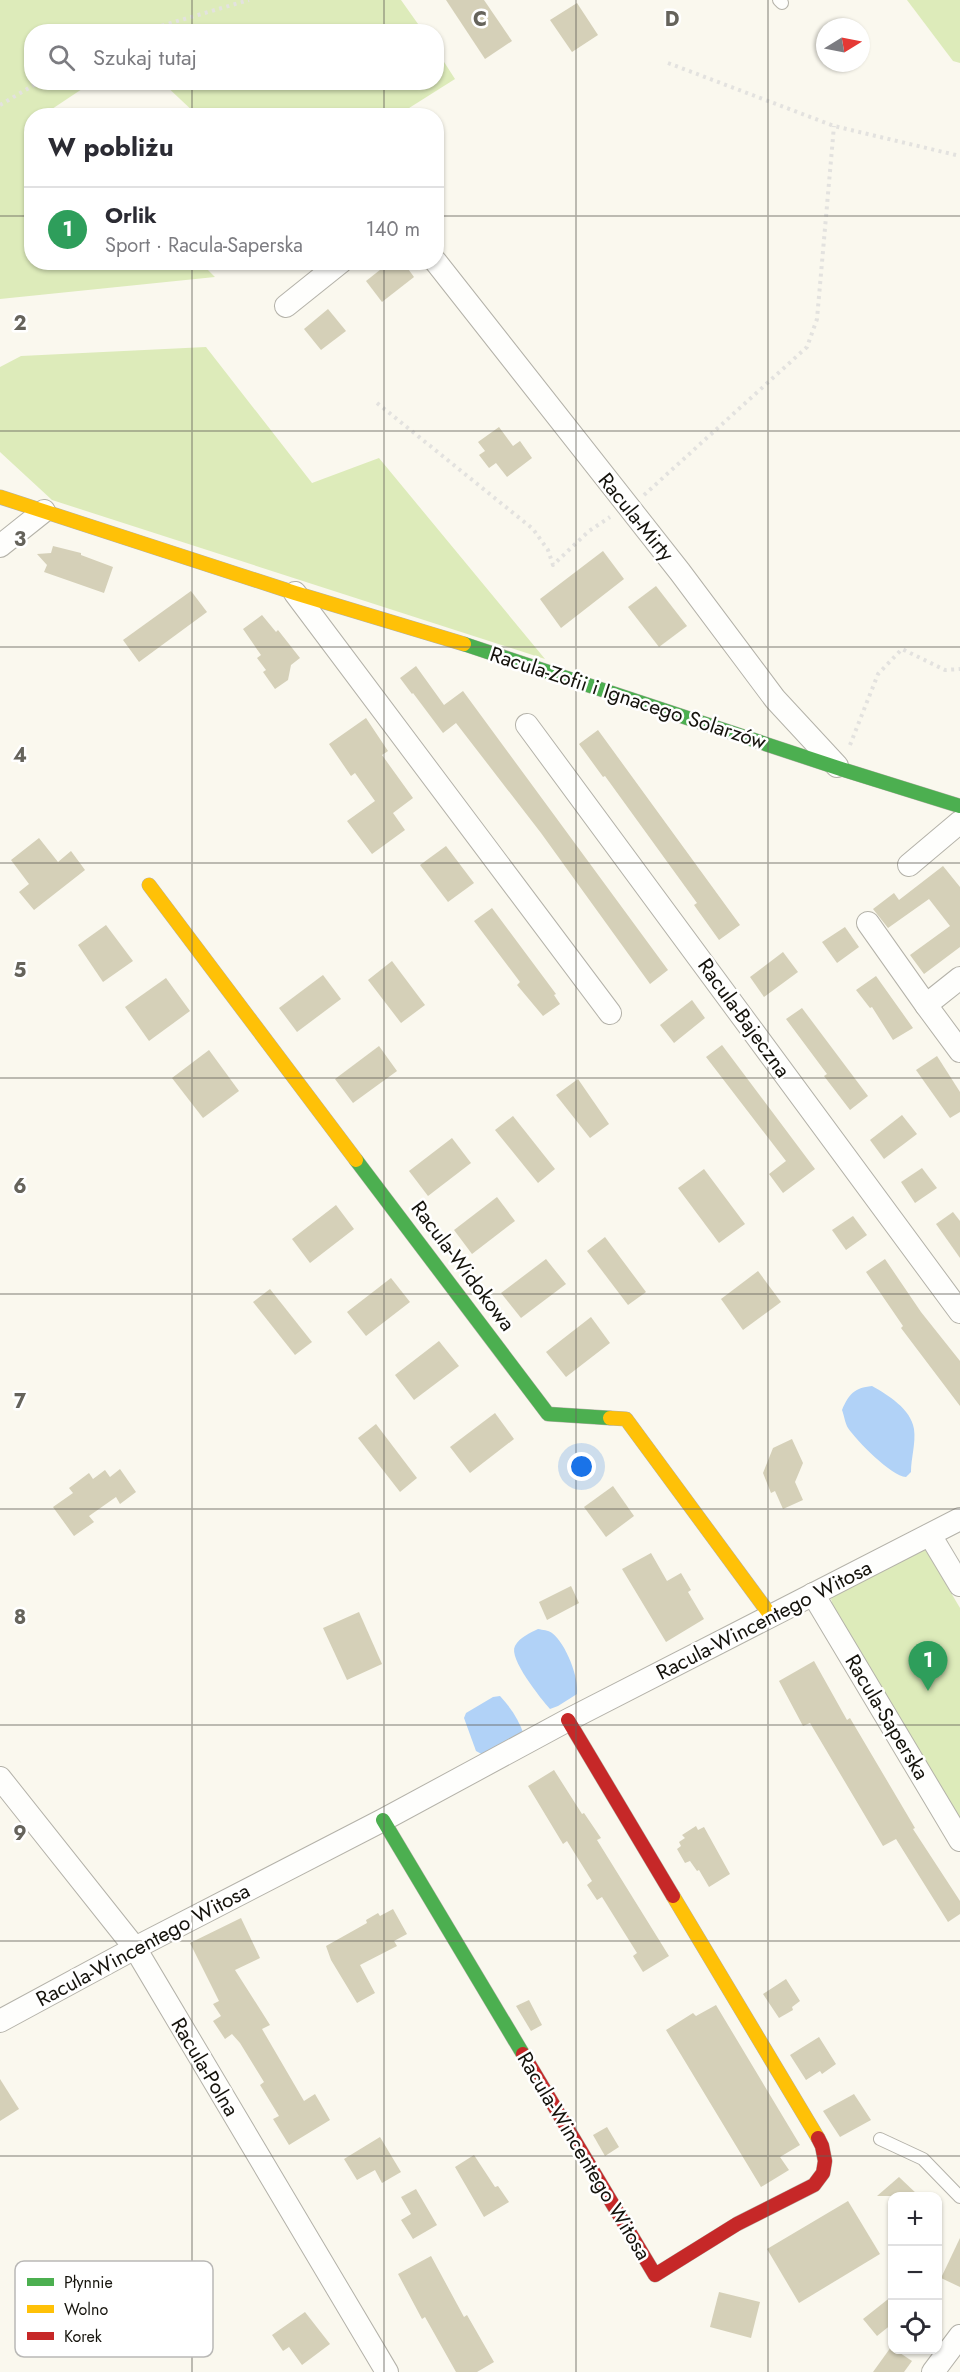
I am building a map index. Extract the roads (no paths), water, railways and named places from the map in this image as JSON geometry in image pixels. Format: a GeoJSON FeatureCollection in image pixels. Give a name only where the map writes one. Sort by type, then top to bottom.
{"type":"FeatureCollection","features":[{"type":"Feature","properties":{"kind":"street"},"geometry":{"type":"LineString","coordinates":[[286,306],[331,270]]}},
{"type":"Feature","properties":{"kind":"street","name":"Racula-Mirty"},"geometry":{"type":"LineString","coordinates":[[442,270],[680,572],[776,699],[841,769]]}},
{"type":"Feature","properties":{"kind":"street","name":"Racula-Zofii i Ignacego Solarzów"},"geometry":{"type":"LineString","coordinates":[[0,497],[295,593],[508,657],[841,769],[960,806]]}},
{"type":"Feature","properties":{"kind":"street"},"geometry":{"type":"LineString","coordinates":[[0,546],[44,511]]}},
{"type":"Feature","properties":{"kind":"street"},"geometry":{"type":"LineString","coordinates":[[295,593],[610,1013]]}},
{"type":"Feature","properties":{"kind":"street","name":"Racula-Bajeczna"},"geometry":{"type":"LineString","coordinates":[[527,725],[960,1312]]}},
{"type":"Feature","properties":{"kind":"street"},"geometry":{"type":"LineString","coordinates":[[909,865],[960,822]]}},
{"type":"Feature","properties":{"kind":"street","name":"Racula-Widokowa"},"geometry":{"type":"LineString","coordinates":[[149,885],[548,1414],[626,1419],[771,1616]]}},
{"type":"Feature","properties":{"kind":"street"},"geometry":{"type":"LineString","coordinates":[[868,923],[960,1052]]}},
{"type":"Feature","properties":{"kind":"street"},"geometry":{"type":"LineString","coordinates":[[926,1005],[960,978]]}},
{"type":"Feature","properties":{"kind":"street","name":"Racula-Wincentego Witosa"},"geometry":{"type":"LineString","coordinates":[[0,2021],[568,1720],[960,1520]]}},
{"type":"Feature","properties":{"kind":"street"},"geometry":{"type":"LineString","coordinates":[[930,1535],[960,1585]]}},
{"type":"Feature","properties":{"kind":"street","name":"Racula-Saperska"},"geometry":{"type":"LineString","coordinates":[[813,1594],[960,1840]]}},
{"type":"Feature","properties":{"kind":"street","name":"Racula-Wincentego Witosa"},"geometry":{"type":"LineString","coordinates":[[382,1820],[655,2275],[738,2224],[814,2185],[823,2173],[825,2160],[822,2146],[568,1720]]}},
{"type":"Feature","properties":{"kind":"street","name":"Racula-Polna"},"geometry":{"type":"LineString","coordinates":[[0,1778],[135,1948],[387,2372]]}},
{"type":"Feature","properties":{"kind":"street"},"geometry":{"type":"LineString","coordinates":[[933,2372],[960,2336]]}},
{"type":"Feature","properties":{"kind":"lane"},"geometry":{"type":"LineString","coordinates":[[880,2139],[923,2159],[960,2197]]}},
{"type":"Feature","properties":{"kind":"water"},"geometry":{"type":"Polygon","coordinates":[[[872,1386],[898,1403],[912,1422],[914,1445],[911,1472],[906,1477],[892,1471],[875,1457],[852,1434],[846,1424],[842,1410],[847,1400],[856,1390],[872,1386]]]}},
{"type":"Feature","properties":{"kind":"water"},"geometry":{"type":"Polygon","coordinates":[[[538,1629],[550,1632],[557,1638],[567,1653],[576,1679],[577,1694],[550,1709],[521,1669],[514,1652],[520,1640],[538,1629]]]}},
{"type":"Feature","properties":{"kind":"water"},"geometry":{"type":"Polygon","coordinates":[[[500,1696],[514,1714],[524,1735],[485,1756],[476,1751],[464,1718],[466,1713],[493,1697],[500,1696]]]}},
{"type":"Feature","properties":{"kind":"place","name":"Orlik"},"geometry":{"type":"Point","coordinates":[928,1691]}}]}
